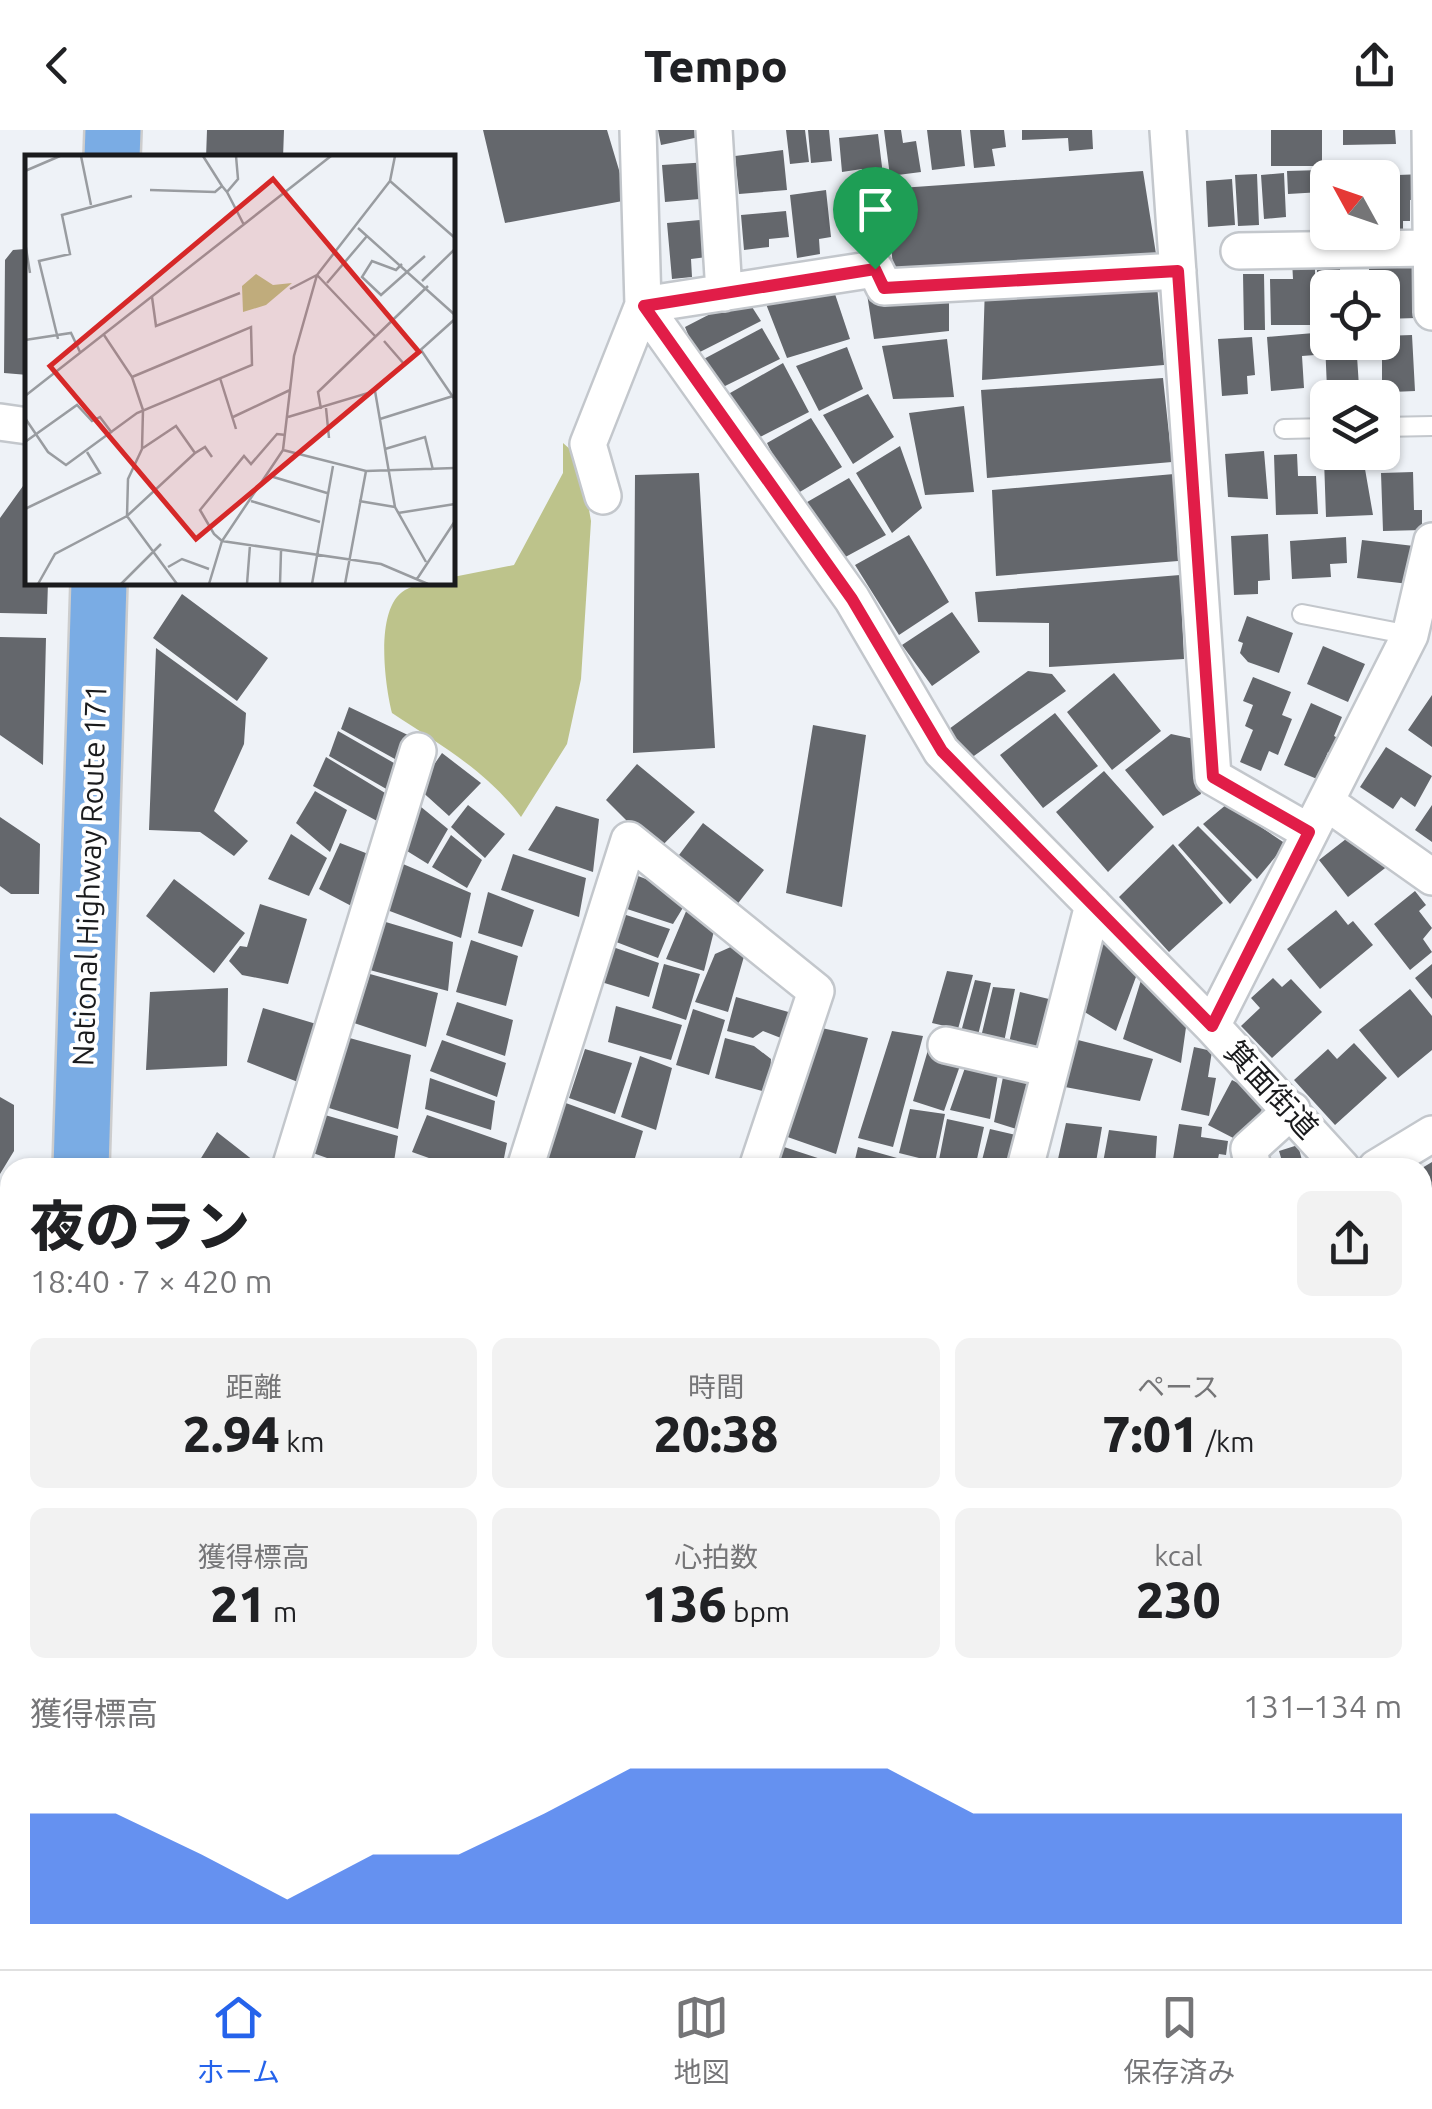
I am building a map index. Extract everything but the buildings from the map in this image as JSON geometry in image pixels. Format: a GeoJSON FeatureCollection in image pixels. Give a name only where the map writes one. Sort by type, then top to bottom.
{"type":"FeatureCollection","features":[{"type":"Feature","properties":{"kind":"highway"},"geometry":{"type":"LineString","coordinates":[[112,155],[113,130]]}},
{"type":"Feature","properties":{"kind":"highway","name":"National Highway Route 171"},"geometry":{"type":"LineString","coordinates":[[80,1158],[98,585]]}},
{"type":"Feature","properties":{"kind":"street"},"geometry":{"type":"LineString","coordinates":[[603,496],[588,444],[644,306],[638,130]]}},
{"type":"Feature","properties":{"kind":"street"},"geometry":{"type":"LineString","coordinates":[[714,130],[724,293]]}},
{"type":"Feature","properties":{"kind":"street"},"geometry":{"type":"LineString","coordinates":[[1168,130],[1213,777],[1318,817],[1432,877]]}},
{"type":"Feature","properties":{"kind":"street"},"geometry":{"type":"LineString","coordinates":[[1430,130],[1432,312]]}},
{"type":"Feature","properties":{"kind":"street"},"geometry":{"type":"LineString","coordinates":[[1239,251],[1429,248]]}},
{"type":"Feature","properties":{"kind":"street"},"geometry":{"type":"LineString","coordinates":[[644,306],[875,269],[884,288],[1178,271]]}},
{"type":"Feature","properties":{"kind":"street","name":"箕面街道"},"geometry":{"type":"LineString","coordinates":[[644,306],[852,599],[942,751],[1212,1026],[1333,1158]]}},
{"type":"Feature","properties":{"kind":"street"},"geometry":{"type":"LineString","coordinates":[[0,422],[25,426]]}},
{"type":"Feature","properties":{"kind":"street"},"geometry":{"type":"LineString","coordinates":[[1212,1026],[1410,635],[1432,541]]}},
{"type":"Feature","properties":{"kind":"street"},"geometry":{"type":"LineString","coordinates":[[293,1158],[418,750]]}},
{"type":"Feature","properties":{"kind":"street"},"geometry":{"type":"LineString","coordinates":[[528,1158],[629,840],[816,991],[760,1158]]}},
{"type":"Feature","properties":{"kind":"street"},"geometry":{"type":"LineString","coordinates":[[1028,1158],[1093,905]]}},
{"type":"Feature","properties":{"kind":"street"},"geometry":{"type":"LineString","coordinates":[[946,1044],[1050,1069]]}},
{"type":"Feature","properties":{"kind":"street"},"geometry":{"type":"LineString","coordinates":[[1251,1158],[1250,1149],[1292,1110]]}},
{"type":"Feature","properties":{"kind":"street"},"geometry":{"type":"LineString","coordinates":[[1392,1158],[1432,1134]]}},
{"type":"Feature","properties":{"kind":"lane"},"geometry":{"type":"LineString","coordinates":[[1400,427],[1432,426]]}},
{"type":"Feature","properties":{"kind":"lane"},"geometry":{"type":"LineString","coordinates":[[1284,429],[1310,428]]}},
{"type":"Feature","properties":{"kind":"lane"},"geometry":{"type":"LineString","coordinates":[[1302,614],[1410,635]]}},
{"type":"Feature","properties":{"kind":"green space"},"geometry":{"type":"Polygon","coordinates":[[[563,443],[580,458],[591,521],[581,679],[567,744],[521,817],[477,772],[392,713],[385,667],[385,629],[395,599],[410,587],[455,585],[455,577],[514,565],[563,473],[563,443]]]}},
{"type":"Feature","properties":{"kind":"route"},"geometry":{"type":"LineString","coordinates":[[875,269],[884,288],[1178,271],[1213,777],[1309,832],[1212,1026],[942,751],[852,599],[644,306],[875,269]]}}]}
